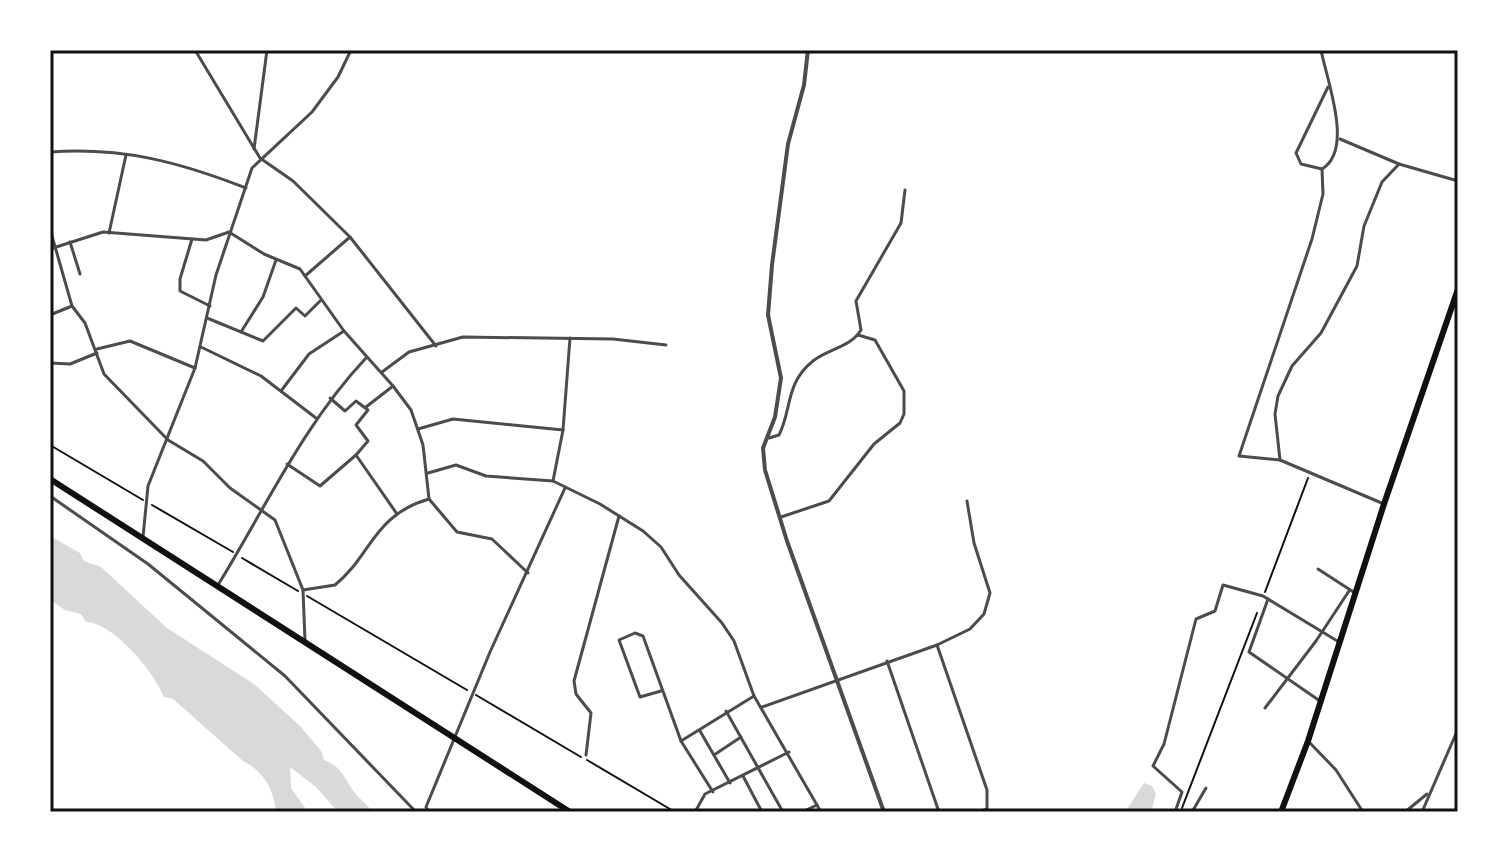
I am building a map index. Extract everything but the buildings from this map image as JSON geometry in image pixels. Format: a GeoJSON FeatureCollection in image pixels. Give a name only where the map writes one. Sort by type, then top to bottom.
{"type":"FeatureCollection","features":[{"type":"Feature","properties":{"kind":"highway"},"geometry":{"type":"LineString","coordinates":[[1281,812],[1308,741],[1352,592],[1458,289]]}},
{"type":"Feature","properties":{"kind":"highway"},"geometry":{"type":"LineString","coordinates":[[50,479],[570,812]]}},
{"type":"Feature","properties":{"kind":"street"},"geometry":{"type":"LineString","coordinates":[[195,50],[260,158],[293,181],[350,237],[436,346]]}},
{"type":"Feature","properties":{"kind":"street"},"geometry":{"type":"LineString","coordinates":[[254,149],[267,50]]}},
{"type":"Feature","properties":{"kind":"street"},"geometry":{"type":"LineString","coordinates":[[143,537],[148,486],[195,368],[229,232],[252,168],[312,112],[338,77],[351,50]]}},
{"type":"Feature","properties":{"kind":"street"},"geometry":{"type":"LineString","coordinates":[[808,50],[804,85],[788,144],[772,265],[768,315],[781,378],[769,438],[763,448],[765,470],[884,812]]}},
{"type":"Feature","properties":{"kind":"street"},"geometry":{"type":"LineString","coordinates":[[1321,50],[1340,139],[1329,165],[1322,169],[1301,164],[1296,153],[1328,87]]}},
{"type":"Feature","properties":{"kind":"street"},"geometry":{"type":"LineString","coordinates":[[1340,139],[1399,164],[1458,181]]}},
{"type":"Feature","properties":{"kind":"street"},"geometry":{"type":"LineString","coordinates":[[50,152],[126,153],[187,165],[246,188]]}},
{"type":"Feature","properties":{"kind":"street"},"geometry":{"type":"LineString","coordinates":[[109,233],[126,153]]}},
{"type":"Feature","properties":{"kind":"street"},"geometry":{"type":"LineString","coordinates":[[1280,460],[1275,414],[1286,378],[1321,333],[1342,296],[1357,266],[1364,226],[1382,182],[1399,164]]}},
{"type":"Feature","properties":{"kind":"street"},"geometry":{"type":"LineString","coordinates":[[1322,169],[1323,194],[1312,239],[1239,456],[1280,460],[1384,504]]}},
{"type":"Feature","properties":{"kind":"street"},"geometry":{"type":"LineString","coordinates":[[858,335],[861,330],[856,301],[901,223],[905,190]]}},
{"type":"Feature","properties":{"kind":"street"},"geometry":{"type":"LineString","coordinates":[[50,229],[52,248],[72,306],[85,323],[104,374],[168,440],[203,461],[230,488],[275,520],[303,592],[305,641]]}},
{"type":"Feature","properties":{"kind":"street"},"geometry":{"type":"LineString","coordinates":[[52,248],[109,233],[206,240],[229,232],[300,269],[344,331],[382,372],[411,410],[428,473],[429,499],[457,532],[492,539],[528,573]]}},
{"type":"Feature","properties":{"kind":"street"},"geometry":{"type":"LineString","coordinates":[[305,276],[350,237]]}},
{"type":"Feature","properties":{"kind":"street"},"geometry":{"type":"LineString","coordinates":[[192,239],[180,279],[180,291],[210,306]]}},
{"type":"Feature","properties":{"kind":"street"},"geometry":{"type":"LineString","coordinates":[[70,242],[80,274]]}},
{"type":"Feature","properties":{"kind":"street"},"geometry":{"type":"LineString","coordinates":[[241,332],[263,297],[277,259]]}},
{"type":"Feature","properties":{"kind":"street"},"geometry":{"type":"LineString","coordinates":[[207,318],[263,341],[296,308],[305,316],[321,300]]}},
{"type":"Feature","properties":{"kind":"street"},"geometry":{"type":"LineString","coordinates":[[50,315],[72,306]]}},
{"type":"Feature","properties":{"kind":"street"},"geometry":{"type":"LineString","coordinates":[[281,391],[309,354],[344,331]]}},
{"type":"Feature","properties":{"kind":"street"},"geometry":{"type":"LineString","coordinates":[[769,438],[779,435],[786,421],[785,406],[794,384],[812,362],[858,335],[866,334],[875,340],[904,391],[904,414],[900,423],[874,444],[829,501],[780,518]]}},
{"type":"Feature","properties":{"kind":"street"},"geometry":{"type":"LineString","coordinates":[[382,372],[409,352],[463,337],[570,337],[666,345]]}},
{"type":"Feature","properties":{"kind":"street"},"geometry":{"type":"LineString","coordinates":[[553,481],[563,430],[570,337]]}},
{"type":"Feature","properties":{"kind":"street"},"geometry":{"type":"LineString","coordinates":[[50,363],[70,364],[96,351],[130,341],[195,368]]}},
{"type":"Feature","properties":{"kind":"street"},"geometry":{"type":"LineString","coordinates":[[201,347],[233,359],[316,418]]}},
{"type":"Feature","properties":{"kind":"street"},"geometry":{"type":"LineString","coordinates":[[218,585],[316,418],[367,357]]}},
{"type":"Feature","properties":{"kind":"street"},"geometry":{"type":"LineString","coordinates":[[366,407],[393,386]]}},
{"type":"Feature","properties":{"kind":"street"},"geometry":{"type":"LineString","coordinates":[[330,398],[345,411],[356,401],[366,407]]}},
{"type":"Feature","properties":{"kind":"street"},"geometry":{"type":"LineString","coordinates":[[287,464],[320,486],[368,441],[356,425],[366,416],[366,407]]}},
{"type":"Feature","properties":{"kind":"street"},"geometry":{"type":"LineString","coordinates":[[418,429],[453,419],[563,430]]}},
{"type":"Feature","properties":{"kind":"street"},"geometry":{"type":"LineString","coordinates":[[356,455],[397,514]]}},
{"type":"Feature","properties":{"kind":"street"},"geometry":{"type":"LineString","coordinates":[[428,473],[456,465],[486,476],[553,481],[619,516],[661,547],[679,575],[734,641],[754,696],[821,812]]}},
{"type":"Feature","properties":{"kind":"street"},"geometry":{"type":"LineString","coordinates":[[429,812],[426,807],[490,652],[565,488]]}},
{"type":"Feature","properties":{"kind":"street"},"geometry":{"type":"LineString","coordinates":[[50,496],[169,580],[285,676],[416,812]]}},
{"type":"Feature","properties":{"kind":"street"},"geometry":{"type":"LineString","coordinates":[[303,592],[328,587],[342,579],[370,540],[397,514],[410,505],[429,499]]}},
{"type":"Feature","properties":{"kind":"street"},"geometry":{"type":"LineString","coordinates":[[762,707],[937,645],[970,629],[988,603],[990,593],[974,543],[967,501]]}},
{"type":"Feature","properties":{"kind":"street"},"geometry":{"type":"LineString","coordinates":[[586,755],[591,713],[576,694],[574,681],[619,516]]}},
{"type":"Feature","properties":{"kind":"street"},"geometry":{"type":"LineString","coordinates":[[1265,708],[1352,592],[1318,569]]}},
{"type":"Feature","properties":{"kind":"street"},"geometry":{"type":"LineString","coordinates":[[1175,812],[1182,792],[1153,766],[1164,744],[1196,619],[1215,611],[1223,585],[1266,598],[1339,642]]}},
{"type":"Feature","properties":{"kind":"street"},"geometry":{"type":"LineString","coordinates":[[1266,598],[1249,652],[1320,701]]}},
{"type":"Feature","properties":{"kind":"street"},"geometry":{"type":"LineString","coordinates":[[661,691],[640,697],[619,640],[635,633],[643,636],[681,741],[713,792]]}},
{"type":"Feature","properties":{"kind":"street"},"geometry":{"type":"LineString","coordinates":[[937,645],[987,790],[987,810],[979,812]]}},
{"type":"Feature","properties":{"kind":"street"},"geometry":{"type":"LineString","coordinates":[[887,661],[939,812]]}},
{"type":"Feature","properties":{"kind":"street"},"geometry":{"type":"LineString","coordinates":[[681,741],[754,696]]}},
{"type":"Feature","properties":{"kind":"street"},"geometry":{"type":"LineString","coordinates":[[726,711],[783,812]]}},
{"type":"Feature","properties":{"kind":"street"},"geometry":{"type":"LineString","coordinates":[[699,729],[730,783]]}},
{"type":"Feature","properties":{"kind":"street"},"geometry":{"type":"LineString","coordinates":[[1422,812],[1458,729]]}},
{"type":"Feature","properties":{"kind":"street"},"geometry":{"type":"LineString","coordinates":[[714,755],[741,737]]}},
{"type":"Feature","properties":{"kind":"street"},"geometry":{"type":"LineString","coordinates":[[1308,741],[1336,770],[1363,812]]}},
{"type":"Feature","properties":{"kind":"street"},"geometry":{"type":"LineString","coordinates":[[695,812],[705,794],[789,752]]}},
{"type":"Feature","properties":{"kind":"street"},"geometry":{"type":"LineString","coordinates":[[743,776],[762,812]]}},
{"type":"Feature","properties":{"kind":"street"},"geometry":{"type":"LineString","coordinates":[[1192,812],[1206,788]]}},
{"type":"Feature","properties":{"kind":"street"},"geometry":{"type":"LineString","coordinates":[[1405,812],[1430,791]]}},
{"type":"Feature","properties":{"kind":"street"},"geometry":{"type":"LineString","coordinates":[[802,812],[817,805]]}},
{"type":"Feature","properties":{"kind":"path"},"geometry":{"type":"LineString","coordinates":[[50,445],[675,812]]}},
{"type":"Feature","properties":{"kind":"path"},"geometry":{"type":"LineString","coordinates":[[1266,598],[1310,473]]}},
{"type":"Feature","properties":{"kind":"path"},"geometry":{"type":"LineString","coordinates":[[1180,812],[1258,611]]}},
{"type":"Feature","properties":{"kind":"shaded area"},"geometry":{"type":"Polygon","coordinates":[[[50,536],[80,553],[84,561],[101,567],[167,628],[254,684],[300,726],[321,751],[324,760],[339,770],[372,812],[338,812],[316,787],[290,767],[291,788],[308,812],[276,812],[270,788],[262,775],[173,699],[164,697],[143,663],[121,640],[109,631],[86,622],[81,614],[65,610],[50,600],[50,536]]]}},
{"type":"Feature","properties":{"kind":"shaded area"},"geometry":{"type":"Polygon","coordinates":[[[1144,783],[1152,786],[1156,794],[1151,812],[1125,812],[1144,783]]]}}]}
